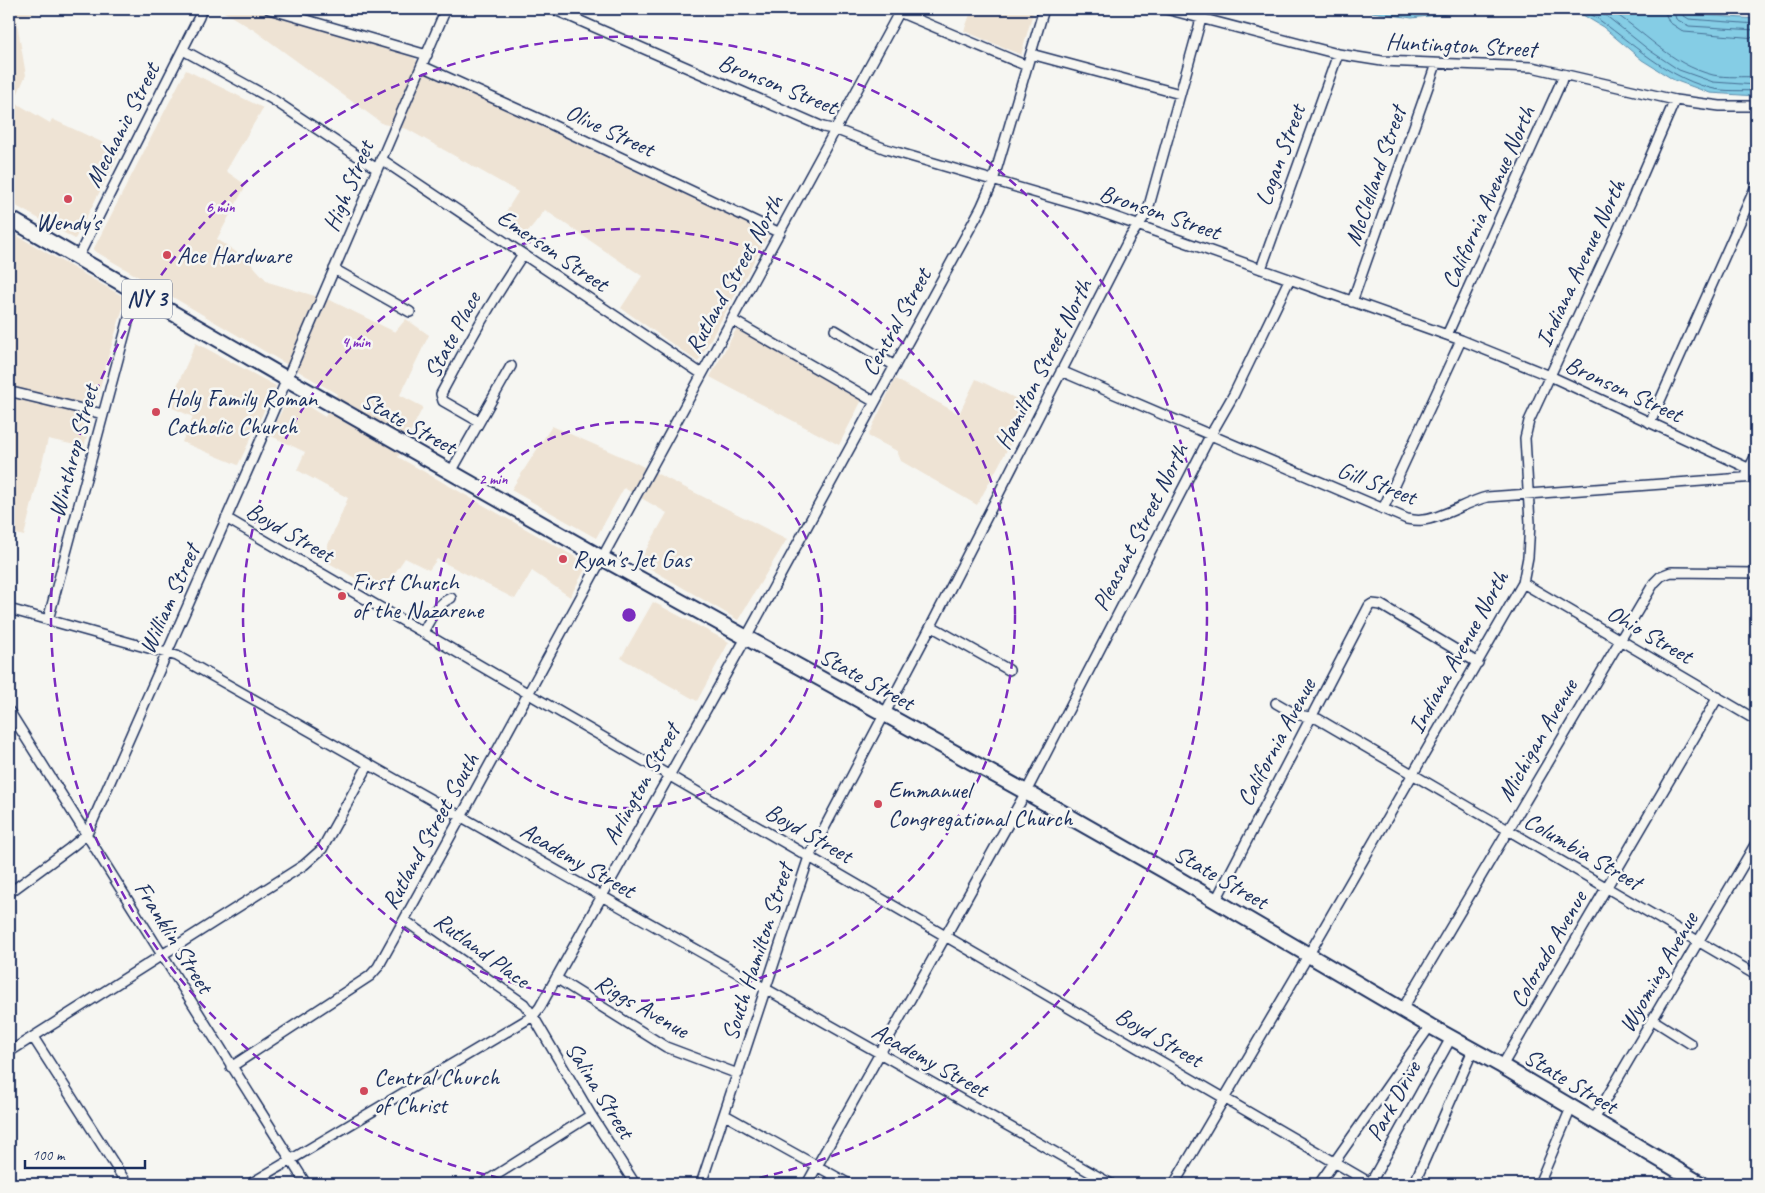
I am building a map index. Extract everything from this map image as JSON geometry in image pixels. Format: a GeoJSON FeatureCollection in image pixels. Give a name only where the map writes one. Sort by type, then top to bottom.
{"type":"FeatureCollection","features":[{"type":"Feature","properties":{"kind":"highway","name":"State Street"},"geometry":{"type":"LineString","coordinates":[[9,218],[286,379],[602,558],[1026,792],[1216,900],[1701,1184]]}},
{"type":"Feature","properties":{"kind":"street","name":"Mechanic Street"},"geometry":{"type":"LineString","coordinates":[[77,258],[202,9]]}},
{"type":"Feature","properties":{"kind":"street"},"geometry":{"type":"LineString","coordinates":[[269,9],[427,55]]}},
{"type":"Feature","properties":{"kind":"street","name":"High Street"},"geometry":{"type":"LineString","coordinates":[[286,379],[446,9]]}},
{"type":"Feature","properties":{"kind":"street","name":"Bronson Street"},"geometry":{"type":"LineString","coordinates":[[553,9],[823,127],[837,130],[886,149],[1140,225],[1261,270],[1461,340],[1550,376],[1750,469]]}},
{"type":"Feature","properties":{"kind":"street","name":"Central Street"},"geometry":{"type":"LineString","coordinates":[[746,638],[981,208],[993,182],[1044,9]]}},
{"type":"Feature","properties":{"kind":"street","name":"Huntington Street"},"geometry":{"type":"LineString","coordinates":[[1166,9],[1338,54],[1382,62],[1532,67],[1675,100],[1720,106],[1756,106]]}},
{"type":"Feature","properties":{"kind":"street"},"geometry":{"type":"LineString","coordinates":[[898,10],[1027,66]]}},
{"type":"Feature","properties":{"kind":"street","name":"Rutland Street North"},"geometry":{"type":"LineString","coordinates":[[602,558],[837,130],[898,10]]}},
{"type":"Feature","properties":{"kind":"street","name":"Hamilton Street North"},"geometry":{"type":"LineString","coordinates":[[884,714],[1130,237],[1140,225],[1146,213],[1201,18]]}},
{"type":"Feature","properties":{"kind":"street"},"geometry":{"type":"LineString","coordinates":[[183,50],[272,99],[377,169]]}},
{"type":"Feature","properties":{"kind":"street"},"geometry":{"type":"LineString","coordinates":[[1031,54],[1180,94]]}},
{"type":"Feature","properties":{"kind":"street","name":"Logan Street"},"geometry":{"type":"LineString","coordinates":[[1261,270],[1338,54]]}},
{"type":"Feature","properties":{"kind":"street","name":"McClelland Street"},"geometry":{"type":"LineString","coordinates":[[1352,302],[1436,64]]}},
{"type":"Feature","properties":{"kind":"street","name":"Olive Street"},"geometry":{"type":"LineString","coordinates":[[422,66],[544,121],[780,233]]}},
{"type":"Feature","properties":{"kind":"street","name":"California Avenue North"},"geometry":{"type":"LineString","coordinates":[[1447,335],[1563,75]]}},
{"type":"Feature","properties":{"kind":"street","name":"Indiana Avenue North"},"geometry":{"type":"LineString","coordinates":[[1174,1184],[1523,583],[1528,557],[1530,523],[1525,438],[1529,421],[1632,199],[1675,100]]}},
{"type":"Feature","properties":{"kind":"street","name":"Emerson Street"},"geometry":{"type":"LineString","coordinates":[[381,160],[702,374]]}},
{"type":"Feature","properties":{"kind":"street"},"geometry":{"type":"LineString","coordinates":[[1650,423],[1756,186]]}},
{"type":"Feature","properties":{"kind":"street","name":"State Place"},"geometry":{"type":"LineString","coordinates":[[478,421],[443,401],[441,394],[471,336],[523,254]]}},
{"type":"Feature","properties":{"kind":"street"},"geometry":{"type":"LineString","coordinates":[[334,269],[410,312]]}},
{"type":"Feature","properties":{"kind":"street","name":"Pleasant Street North"},"geometry":{"type":"LineString","coordinates":[[807,1184],[1026,792],[1210,436],[1239,386],[1290,280]]}},
{"type":"Feature","properties":{"kind":"street","name":"Winthrop Street"},"geometry":{"type":"LineString","coordinates":[[48,620],[136,292]]}},
{"type":"Feature","properties":{"kind":"street"},"geometry":{"type":"LineString","coordinates":[[732,320],[875,402]]}},
{"type":"Feature","properties":{"kind":"street"},"geometry":{"type":"LineString","coordinates":[[835,330],[895,366]]}},
{"type":"Feature","properties":{"kind":"street"},"geometry":{"type":"LineString","coordinates":[[1383,509],[1461,340]]}},
{"type":"Feature","properties":{"kind":"street"},"geometry":{"type":"LineString","coordinates":[[450,472],[511,366]]}},
{"type":"Feature","properties":{"kind":"street","name":"Gill Street"},"geometry":{"type":"LineString","coordinates":[[1061,371],[1407,519],[1421,520],[1431,518],[1487,497],[1756,477]]}},
{"type":"Feature","properties":{"kind":"street","name":"William Street"},"geometry":{"type":"LineString","coordinates":[[86,834],[286,379]]}},
{"type":"Feature","properties":{"kind":"street"},"geometry":{"type":"LineString","coordinates":[[16,393],[103,414]]}},
{"type":"Feature","properties":{"kind":"street"},"geometry":{"type":"LineString","coordinates":[[1745,478],[1756,454]]}},
{"type":"Feature","properties":{"kind":"street","name":"Boyd Street"},"geometry":{"type":"LineString","coordinates":[[226,518],[1371,1184]]}},
{"type":"Feature","properties":{"kind":"street","name":"Rutland Street South"},"geometry":{"type":"LineString","coordinates":[[231,1067],[370,976],[378,967],[602,558]]}},
{"type":"Feature","properties":{"kind":"street","name":"Michigan Avenue"},"geometry":{"type":"LineString","coordinates":[[1402,1010],[1654,583],[1661,576],[1671,572],[1756,573]]}},
{"type":"Feature","properties":{"kind":"street","name":"Ohio Street"},"geometry":{"type":"LineString","coordinates":[[1523,583],[1756,720]]}},
{"type":"Feature","properties":{"kind":"street"},"geometry":{"type":"LineString","coordinates":[[423,632],[439,606],[452,598]]}},
{"type":"Feature","properties":{"kind":"street","name":"California Avenue"},"geometry":{"type":"LineString","coordinates":[[1216,900],[1369,606],[1372,604],[1381,605],[1478,663]]}},
{"type":"Feature","properties":{"kind":"street","name":"Academy Street"},"geometry":{"type":"LineString","coordinates":[[9,609],[177,656],[1111,1184]]}},
{"type":"Feature","properties":{"kind":"street"},"geometry":{"type":"LineString","coordinates":[[931,626],[1009,670]]}},
{"type":"Feature","properties":{"kind":"street","name":"Arlington Street"},"geometry":{"type":"LineString","coordinates":[[250,1184],[533,1016],[746,638]]}},
{"type":"Feature","properties":{"kind":"street","name":"Colorado Avenue"},"geometry":{"type":"LineString","coordinates":[[1502,1066],[1718,696]]}},
{"type":"Feature","properties":{"kind":"street","name":"Columbia Street"},"geometry":{"type":"LineString","coordinates":[[1276,703],[1295,714],[1318,720],[1756,975]]}},
{"type":"Feature","properties":{"kind":"street","name":"Franklin Street"},"geometry":{"type":"LineString","coordinates":[[9,712],[306,1184]]}},
{"type":"Feature","properties":{"kind":"street","name":"South Hamilton Street"},"geometry":{"type":"LineString","coordinates":[[701,1184],[810,856],[884,714]]}},
{"type":"Feature","properties":{"kind":"street"},"geometry":{"type":"LineString","coordinates":[[9,1052],[304,865],[322,849],[369,764]]}},
{"type":"Feature","properties":{"kind":"street"},"geometry":{"type":"LineString","coordinates":[[9,893],[86,834]]}},
{"type":"Feature","properties":{"kind":"street","name":"Wyoming Avenue"},"geometry":{"type":"LineString","coordinates":[[1593,1121],[1756,843]]}},
{"type":"Feature","properties":{"kind":"street","name":"Rutland Place"},"geometry":{"type":"LineString","coordinates":[[404,920],[524,1004],[533,1016]]}},
{"type":"Feature","properties":{"kind":"street","name":"Riggs Avenue"},"geometry":{"type":"LineString","coordinates":[[556,978],[666,1047],[738,1074]]}},
{"type":"Feature","properties":{"kind":"street","name":"Salina Street"},"geometry":{"type":"LineString","coordinates":[[533,1016],[591,1115],[635,1184]]}},
{"type":"Feature","properties":{"kind":"street"},"geometry":{"type":"LineString","coordinates":[[1653,1020],[1691,1044]]}},
{"type":"Feature","properties":{"kind":"street"},"geometry":{"type":"LineString","coordinates":[[1319,1184],[1430,1026]]}},
{"type":"Feature","properties":{"kind":"street"},"geometry":{"type":"LineString","coordinates":[[33,1037],[127,1184]]}},
{"type":"Feature","properties":{"kind":"street","name":"Park Drive"},"geometry":{"type":"LineString","coordinates":[[1371,1184],[1451,1038]]}},
{"type":"Feature","properties":{"kind":"street"},"geometry":{"type":"LineString","coordinates":[[1414,1184],[1473,1050]]}},
{"type":"Feature","properties":{"kind":"street"},"geometry":{"type":"LineString","coordinates":[[1539,1184],[1571,1108]]}},
{"type":"Feature","properties":{"kind":"street"},"geometry":{"type":"LineString","coordinates":[[482,1184],[591,1115]]}},
{"type":"Feature","properties":{"kind":"street"},"geometry":{"type":"LineString","coordinates":[[725,1115],[849,1184]]}},
{"type":"Feature","properties":{"kind":"shaded area"},"geometry":{"type":"Polygon","coordinates":[[[9,9],[55,9],[16,17],[26,75],[17,95],[16,103],[50,123],[52,119],[121,151],[75,239],[9,202],[9,9]]]}},
{"type":"Feature","properties":{"kind":"shaded area"},"geometry":{"type":"Polygon","coordinates":[[[219,9],[252,9],[413,57],[432,75],[769,234],[698,362],[621,308],[642,276],[545,210],[522,239],[499,223],[518,192],[407,129],[383,124],[254,30],[219,9]]]}},
{"type":"Feature","properties":{"kind":"shaded area"},"geometry":{"type":"Polygon","coordinates":[[[972,9],[1034,9],[1021,55],[964,31],[972,9]]]}},
{"type":"Feature","properties":{"kind":"shaded area"},"geometry":{"type":"Polygon","coordinates":[[[186,70],[263,108],[226,171],[246,185],[217,239],[248,260],[268,282],[332,301],[395,332],[406,319],[429,335],[400,395],[423,407],[398,457],[588,564],[570,597],[532,571],[515,599],[437,559],[429,570],[405,558],[381,593],[322,559],[348,498],[297,470],[305,452],[269,435],[290,395],[325,417],[337,394],[93,250],[186,70]]]}},
{"type":"Feature","properties":{"kind":"shaded area"},"geometry":{"type":"Polygon","coordinates":[[[9,231],[126,298],[84,447],[48,439],[24,536],[9,532],[9,231]]]}},
{"type":"Feature","properties":{"kind":"shaded area"},"geometry":{"type":"Polygon","coordinates":[[[737,328],[863,398],[839,445],[710,377],[737,328]]]}},
{"type":"Feature","properties":{"kind":"shaded area"},"geometry":{"type":"Polygon","coordinates":[[[196,343],[276,386],[238,465],[182,442],[193,417],[168,406],[196,343]]]}},
{"type":"Feature","properties":{"kind":"shaded area"},"geometry":{"type":"Polygon","coordinates":[[[895,379],[959,414],[976,379],[1031,406],[977,505],[901,461],[897,451],[868,436],[895,379]]]}},
{"type":"Feature","properties":{"kind":"shaded area"},"geometry":{"type":"Polygon","coordinates":[[[552,426],[634,462],[787,539],[738,620],[639,562],[667,513],[624,488],[596,538],[511,490],[552,426]]]}},
{"type":"Feature","properties":{"kind":"shaded area"},"geometry":{"type":"Polygon","coordinates":[[[653,602],[729,642],[697,701],[621,658],[653,602]]]}},
{"type":"Feature","properties":{"kind":"water"},"geometry":{"type":"Polygon","coordinates":[[[1352,9],[1486,9],[1412,18],[1352,9]]]}},
{"type":"Feature","properties":{"kind":"water"},"geometry":{"type":"Polygon","coordinates":[[[1573,9],[1681,9],[1690,14],[1756,19],[1756,96],[1710,93],[1674,80],[1642,60],[1603,27],[1573,9]]]}},
{"type":"Feature","properties":{"kind":"place","name":"Wendy's"},"geometry":{"type":"Point","coordinates":[68,199]}},
{"type":"Feature","properties":{"kind":"place","name":"Ace Hardware"},"geometry":{"type":"Point","coordinates":[167,255]}},
{"type":"Feature","properties":{"kind":"place","name":"Holy Family Roman Catholic Church"},"geometry":{"type":"Point","coordinates":[156,412]}},
{"type":"Feature","properties":{"kind":"place","name":"Ryan's Jet Gas"},"geometry":{"type":"Point","coordinates":[563,559]}},
{"type":"Feature","properties":{"kind":"place","name":"First Church of the Nazarene"},"geometry":{"type":"Point","coordinates":[342,596]}},
{"type":"Feature","properties":{"kind":"place","name":"Emmanuel Congregational Church"},"geometry":{"type":"Point","coordinates":[878,804]}},
{"type":"Feature","properties":{"kind":"place","name":"Central Church of Christ"},"geometry":{"type":"Point","coordinates":[364,1091]}}]}
